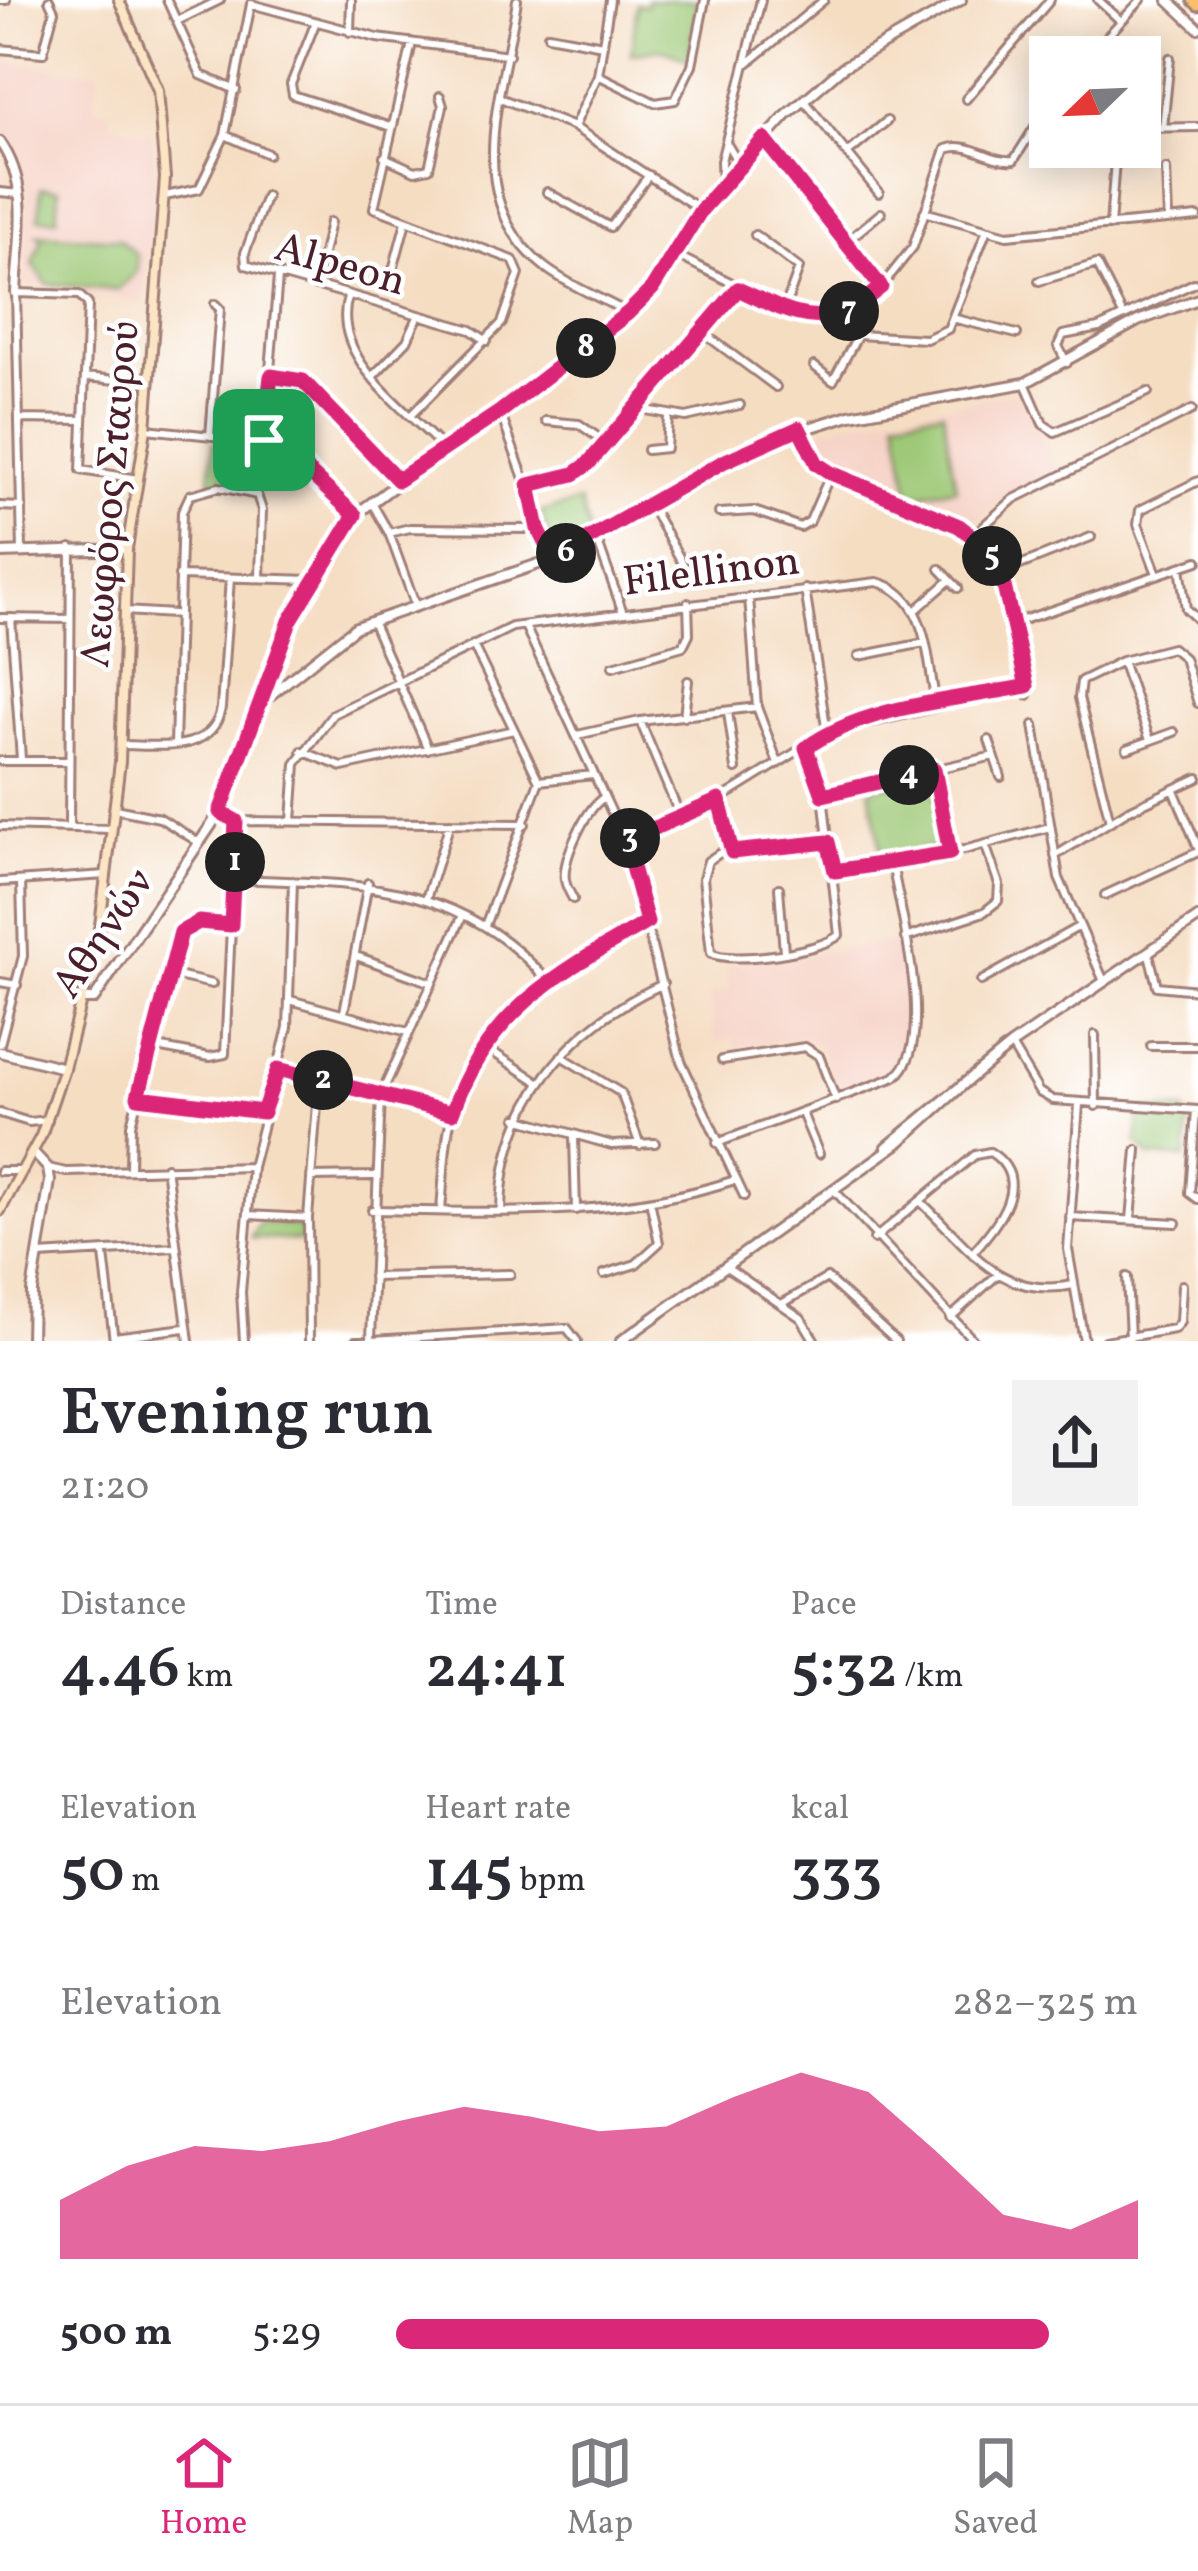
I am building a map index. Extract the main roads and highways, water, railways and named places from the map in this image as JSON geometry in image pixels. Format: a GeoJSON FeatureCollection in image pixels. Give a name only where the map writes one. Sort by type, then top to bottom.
{"type":"FeatureCollection","features":[{"type":"Feature","properties":{"kind":"main road","name":"Λεωφόρος Σταυρού"},"geometry":{"type":"LineString","coordinates":[[82,999],[115,809],[127,549],[146,429],[165,196],[158,90],[118,0]]}},
{"type":"Feature","properties":{"kind":"main road","name":"Αθηνών"},"geometry":{"type":"LineString","coordinates":[[0,1211],[47,1120],[82,999]]}}]}
